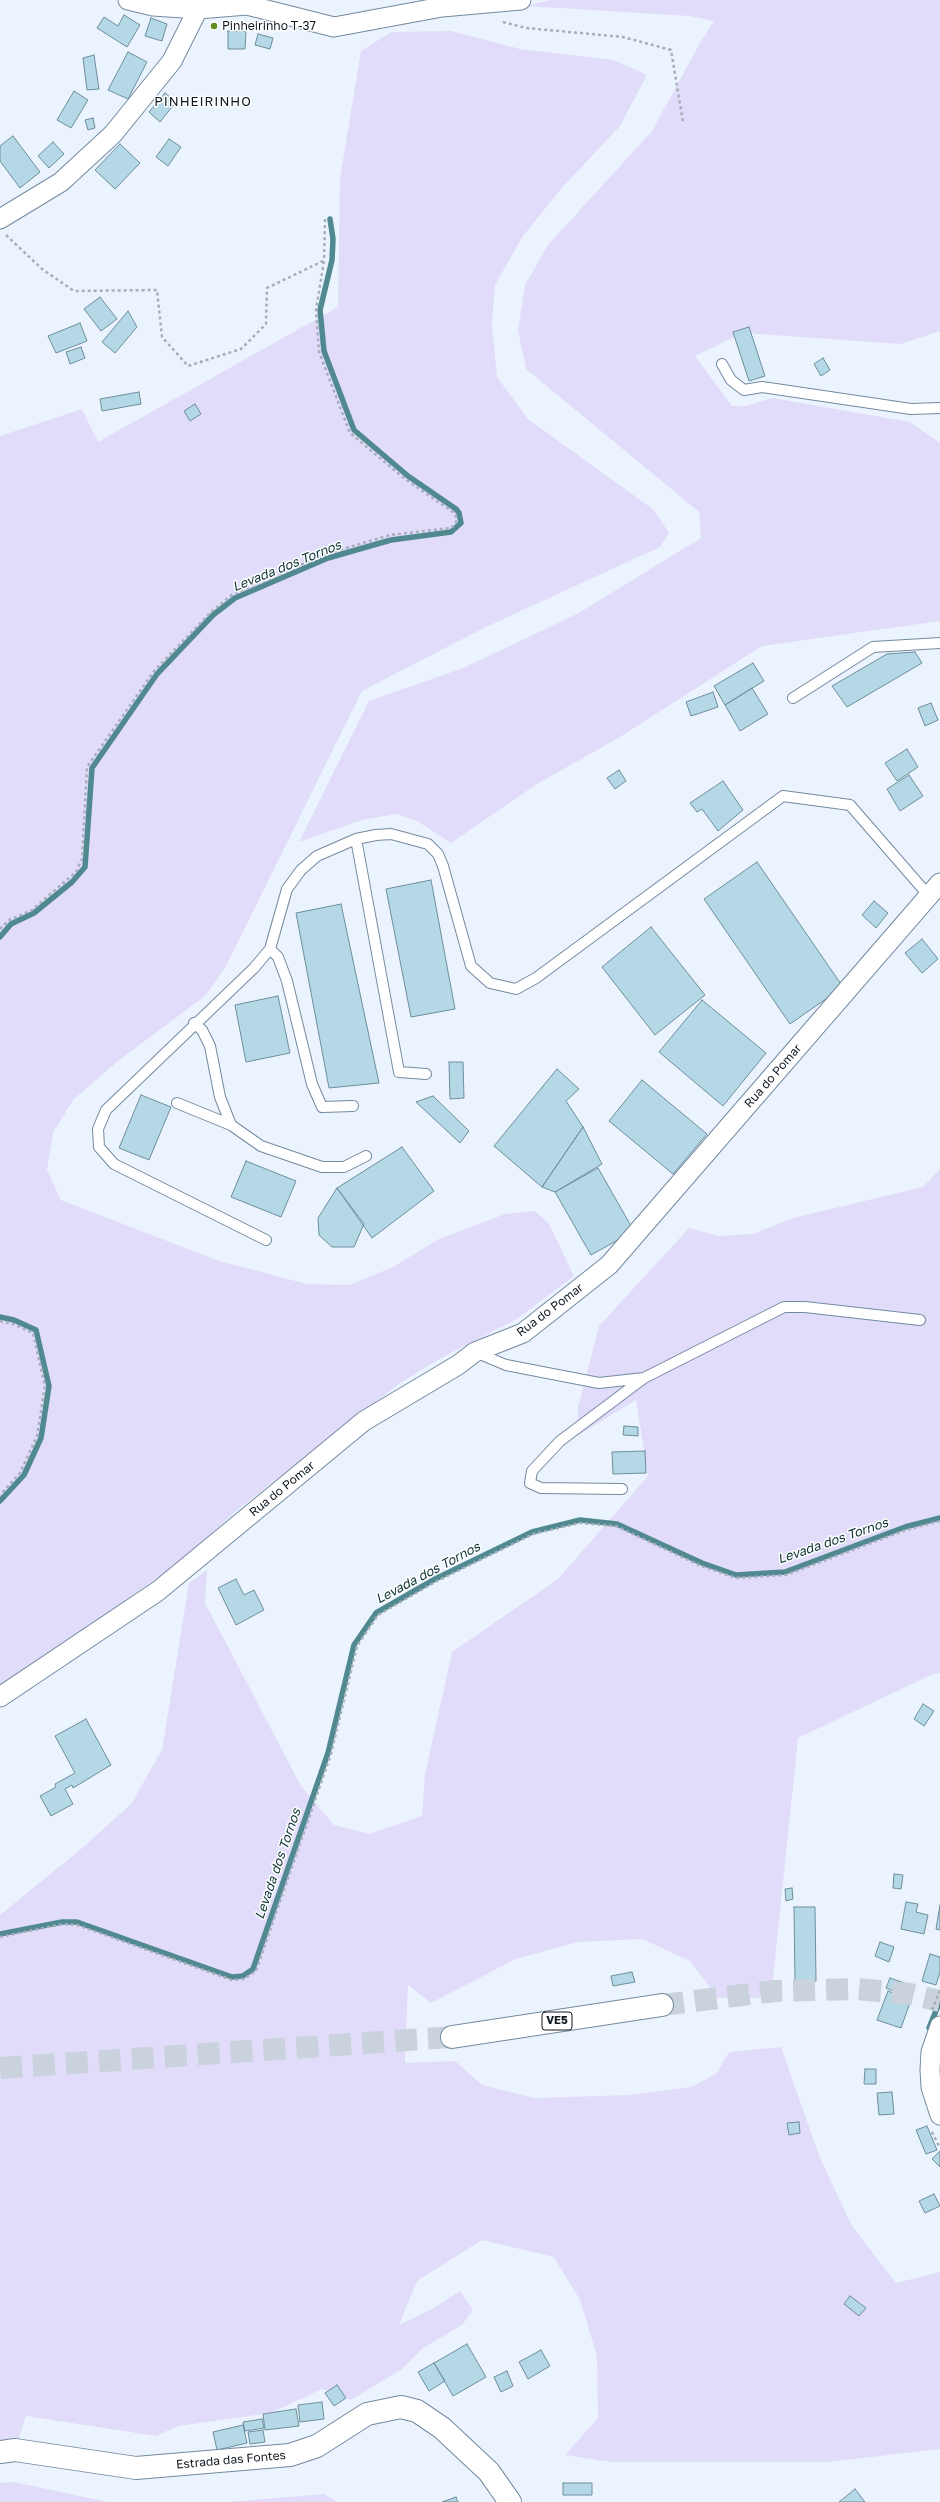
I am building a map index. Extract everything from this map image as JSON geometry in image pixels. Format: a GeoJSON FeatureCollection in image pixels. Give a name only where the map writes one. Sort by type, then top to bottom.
{"type":"FeatureCollection","features":[{"type":"Feature","properties":{"kind":"street"},"geometry":{"type":"LineString","coordinates":[[128,0],[153,6],[198,9],[247,5],[334,27],[442,6],[521,0]]}},
{"type":"Feature","properties":{"kind":"street"},"geometry":{"type":"LineString","coordinates":[[0,219],[61,182],[114,134],[172,61],[198,9]]}},
{"type":"Feature","properties":{"kind":"street","name":"Rua do Pomar"},"geometry":{"type":"LineString","coordinates":[[0,1697],[158,1591],[364,1422],[458,1365],[475,1352],[523,1333],[609,1265],[934,890]]}},
{"type":"Feature","properties":{"kind":"street","name":"VE5"},"geometry":{"type":"LineString","coordinates":[[452,2037],[662,2006]]}},
{"type":"Feature","properties":{"kind":"street"},"geometry":{"type":"LineString","coordinates":[[940,2026],[931,2052],[930,2070],[931,2087],[940,2115]]}},
{"type":"Feature","properties":{"kind":"street","name":"Estrada das Fontes"},"geometry":{"type":"LineString","coordinates":[[0,2452],[15,2450],[136,2468],[290,2455],[317,2446],[367,2414],[392,2408],[417,2411],[442,2428],[489,2472],[510,2502]]}},
{"type":"Feature","properties":{"kind":"lane"},"geometry":{"type":"LineString","coordinates":[[722,364],[731,380],[744,390],[762,387],[911,409],[940,408]]}},
{"type":"Feature","properties":{"kind":"lane"},"geometry":{"type":"LineString","coordinates":[[793,698],[874,647],[940,642]]}},
{"type":"Feature","properties":{"kind":"lane"},"geometry":{"type":"LineString","coordinates":[[266,1240],[114,1164],[99,1147],[98,1129],[106,1110],[145,1075],[194,1023],[254,968],[270,949],[287,889],[301,870],[317,856],[356,838],[391,834],[428,844],[438,854],[443,866],[471,966],[490,983],[516,989],[536,978],[783,796],[850,805],[934,890]]}},
{"type":"Feature","properties":{"kind":"lane"},"geometry":{"type":"LineString","coordinates":[[356,838],[399,1072],[426,1074]]}},
{"type":"Feature","properties":{"kind":"lane"},"geometry":{"type":"LineString","coordinates":[[270,949],[278,957],[286,981],[312,1084],[322,1107],[353,1106]]}},
{"type":"Feature","properties":{"kind":"lane"},"geometry":{"type":"LineString","coordinates":[[194,1023],[202,1030],[210,1046],[220,1097],[231,1125]]}},
{"type":"Feature","properties":{"kind":"lane"},"geometry":{"type":"LineString","coordinates":[[177,1103],[231,1125],[261,1146],[322,1167],[344,1167],[366,1156]]}},
{"type":"Feature","properties":{"kind":"lane"},"geometry":{"type":"LineString","coordinates":[[622,1490],[540,1488],[530,1483],[532,1471],[560,1441],[644,1378],[784,1307],[805,1307],[920,1320]]}},
{"type":"Feature","properties":{"kind":"lane"},"geometry":{"type":"LineString","coordinates":[[475,1352],[506,1365],[598,1383],[644,1378]]}},
{"type":"Feature","properties":{"kind":"path"},"geometry":{"type":"LineString","coordinates":[[496,20],[526,28],[623,37],[671,50],[683,122]]}},
{"type":"Feature","properties":{"kind":"path"},"geometry":{"type":"LineString","coordinates":[[0,930],[10,920],[32,910],[76,872],[82,859],[84,795],[87,767],[154,671],[211,612],[233,594],[326,554],[390,536],[450,528],[456,525],[457,518],[453,512],[406,479],[350,433],[319,352],[316,310],[324,261],[325,219]]}},
{"type":"Feature","properties":{"kind":"path"},"geometry":{"type":"LineString","coordinates":[[0,229],[42,269],[74,291],[157,290],[162,337],[188,366],[241,349],[266,324],[267,288],[324,261]]}},
{"type":"Feature","properties":{"kind":"path"},"geometry":{"type":"LineString","coordinates":[[0,1321],[13,1324],[33,1333],[45,1386],[37,1436],[20,1473],[0,1495]]}},
{"type":"Feature","properties":{"kind":"path"},"geometry":{"type":"LineString","coordinates":[[0,1937],[63,1924],[77,1925],[232,1980],[244,1979],[256,1971],[330,1754],[357,1646],[378,1615],[437,1581],[533,1534],[580,1523],[616,1526],[701,1566],[736,1578],[786,1575],[906,1530],[940,1521]]}},
{"type":"Feature","properties":{"kind":"shaded area"},"geometry":{"type":"Polygon","coordinates":[[[550,0],[940,0],[940,331],[901,344],[743,333],[695,356],[732,406],[746,406],[772,398],[910,422],[940,443],[940,621],[762,646],[620,737],[537,784],[451,843],[417,821],[396,814],[362,820],[299,842],[369,701],[463,668],[577,614],[701,538],[699,512],[526,369],[518,330],[525,285],[548,245],[652,131],[700,43],[714,21],[689,16],[527,6],[550,0]]]}},
{"type":"Feature","properties":{"kind":"shaded area"},"geometry":{"type":"Polygon","coordinates":[[[451,31],[520,49],[614,60],[647,75],[620,126],[561,189],[523,236],[495,285],[492,324],[497,377],[528,419],[654,510],[669,533],[660,547],[486,627],[362,691],[225,968],[205,996],[118,1061],[73,1100],[53,1133],[47,1170],[61,1200],[219,1261],[307,1284],[349,1285],[393,1267],[439,1239],[505,1214],[535,1211],[549,1224],[574,1276],[517,1319],[443,1357],[400,1383],[237,1510],[180,1562],[0,1688],[0,436],[82,409],[98,442],[338,307],[340,178],[361,51],[391,32],[451,31]]]}},
{"type":"Feature","properties":{"kind":"shaded area"},"geometry":{"type":"Polygon","coordinates":[[[940,1169],[940,1674],[935,1673],[798,1738],[771,1998],[718,1998],[690,1961],[642,1939],[577,1942],[516,1959],[431,2003],[408,1985],[405,2063],[455,2061],[482,2085],[534,2098],[629,2095],[691,2087],[716,2074],[729,2052],[781,2047],[820,2158],[852,2226],[896,2283],[940,2272],[940,2449],[828,2462],[611,2462],[565,2455],[598,2418],[597,2356],[580,2300],[554,2257],[482,2240],[417,2281],[399,2325],[434,2308],[460,2291],[473,2310],[462,2325],[423,2348],[402,2369],[351,2400],[322,2389],[271,2413],[178,2426],[156,2436],[26,2416],[15,2450],[0,2452],[0,1915],[81,1849],[131,1804],[162,1750],[189,1583],[207,1570],[205,1603],[301,1786],[334,1825],[369,1834],[422,1816],[425,1774],[452,1652],[558,1579],[648,1476],[636,1400],[577,1436],[578,1407],[599,1326],[689,1228],[719,1236],[753,1234],[793,1218],[923,1187],[940,1169]]]}},
{"type":"Feature","properties":{"kind":"shaded area"},"geometry":{"type":"Polygon","coordinates":[[[14,2482],[108,2502],[0,2502],[0,2483],[14,2482]]]}},
{"type":"Feature","properties":{"kind":"shaded area"},"geometry":{"type":"Polygon","coordinates":[[[324,2494],[338,2502],[227,2502],[324,2494]]]}},
{"type":"Feature","properties":{"kind":"building"},"geometry":{"type":"Polygon","coordinates":[[[124,15],[140,25],[127,47],[97,28],[104,17],[118,26],[124,15]]]}},
{"type":"Feature","properties":{"kind":"building"},"geometry":{"type":"Polygon","coordinates":[[[151,18],[167,24],[162,41],[145,36],[151,18]]]}},
{"type":"Feature","properties":{"kind":"building"},"geometry":{"type":"Polygon","coordinates":[[[228,31],[246,31],[245,49],[228,49],[228,31]]]}},
{"type":"Feature","properties":{"kind":"building"},"geometry":{"type":"Polygon","coordinates":[[[258,34],[273,38],[270,49],[255,45],[258,34]]]}},
{"type":"Feature","properties":{"kind":"building"},"geometry":{"type":"Polygon","coordinates":[[[128,52],[147,62],[128,99],[108,90],[128,52]]]}},
{"type":"Feature","properties":{"kind":"building"},"geometry":{"type":"Polygon","coordinates":[[[94,55],[99,89],[87,90],[83,58],[94,55]]]}},
{"type":"Feature","properties":{"kind":"building"},"geometry":{"type":"Polygon","coordinates":[[[74,91],[88,100],[71,128],[57,120],[74,91]]]}},
{"type":"Feature","properties":{"kind":"building"},"geometry":{"type":"Polygon","coordinates":[[[165,93],[176,102],[160,122],[149,112],[165,93]]]}},
{"type":"Feature","properties":{"kind":"building"},"geometry":{"type":"Polygon","coordinates":[[[93,118],[95,128],[88,130],[85,120],[93,118]]]}},
{"type":"Feature","properties":{"kind":"building"},"geometry":{"type":"Polygon","coordinates":[[[13,136],[40,172],[20,188],[0,161],[0,146],[13,136]]]}},
{"type":"Feature","properties":{"kind":"building"},"geometry":{"type":"Polygon","coordinates":[[[169,139],[181,147],[168,166],[156,157],[169,139]]]}},
{"type":"Feature","properties":{"kind":"building"},"geometry":{"type":"Polygon","coordinates":[[[53,142],[64,154],[49,168],[38,156],[53,142]]]}},
{"type":"Feature","properties":{"kind":"building"},"geometry":{"type":"Polygon","coordinates":[[[120,144],[140,163],[115,189],[95,170],[120,144]]]}},
{"type":"Feature","properties":{"kind":"building"},"geometry":{"type":"Polygon","coordinates":[[[100,297],[117,319],[101,331],[84,309],[100,297]]]}},
{"type":"Feature","properties":{"kind":"building"},"geometry":{"type":"Polygon","coordinates":[[[128,311],[137,327],[115,353],[102,342],[128,311]]]}},
{"type":"Feature","properties":{"kind":"building"},"geometry":{"type":"Polygon","coordinates":[[[80,323],[87,341],[56,353],[48,336],[80,323]]]}},
{"type":"Feature","properties":{"kind":"building"},"geometry":{"type":"Polygon","coordinates":[[[749,327],[765,376],[749,381],[733,332],[749,327]]]}},
{"type":"Feature","properties":{"kind":"building"},"geometry":{"type":"Polygon","coordinates":[[[81,347],[85,358],[70,364],[66,352],[81,347]]]}},
{"type":"Feature","properties":{"kind":"building"},"geometry":{"type":"Polygon","coordinates":[[[823,358],[830,370],[821,376],[814,364],[823,358]]]}},
{"type":"Feature","properties":{"kind":"building"},"geometry":{"type":"Polygon","coordinates":[[[139,392],[141,404],[102,411],[100,399],[139,392]]]}},
{"type":"Feature","properties":{"kind":"building"},"geometry":{"type":"Polygon","coordinates":[[[195,404],[201,414],[190,421],[184,411],[195,404]]]}},
{"type":"Feature","properties":{"kind":"building"},"geometry":{"type":"Polygon","coordinates":[[[915,652],[922,663],[847,707],[832,686],[887,654],[915,652]]]}},
{"type":"Feature","properties":{"kind":"building"},"geometry":{"type":"Polygon","coordinates":[[[753,663],[764,681],[725,705],[714,686],[753,663]]]}},
{"type":"Feature","properties":{"kind":"building"},"geometry":{"type":"Polygon","coordinates":[[[752,688],[768,714],[740,731],[725,705],[752,688]]]}},
{"type":"Feature","properties":{"kind":"building"},"geometry":{"type":"Polygon","coordinates":[[[713,692],[718,707],[691,716],[686,702],[713,692]]]}},
{"type":"Feature","properties":{"kind":"building"},"geometry":{"type":"Polygon","coordinates":[[[931,703],[938,720],[925,726],[918,708],[931,703]]]}},
{"type":"Feature","properties":{"kind":"building"},"geometry":{"type":"Polygon","coordinates":[[[907,749],[918,767],[897,781],[885,763],[907,749]]]}},
{"type":"Feature","properties":{"kind":"building"},"geometry":{"type":"Polygon","coordinates":[[[619,770],[626,781],[615,789],[607,778],[619,770]]]}},
{"type":"Feature","properties":{"kind":"building"},"geometry":{"type":"Polygon","coordinates":[[[909,775],[923,796],[900,811],[887,789],[909,775]]]}},
{"type":"Feature","properties":{"kind":"building"},"geometry":{"type":"Polygon","coordinates":[[[723,781],[743,810],[718,831],[702,809],[697,812],[690,803],[723,781]]]}},
{"type":"Feature","properties":{"kind":"building"},"geometry":{"type":"Polygon","coordinates":[[[757,862],[843,987],[790,1024],[704,899],[757,862]]]}},
{"type":"Feature","properties":{"kind":"building"},"geometry":{"type":"Polygon","coordinates":[[[431,880],[455,1009],[411,1017],[386,889],[431,880]]]}},
{"type":"Feature","properties":{"kind":"building"},"geometry":{"type":"Polygon","coordinates":[[[874,901],[888,913],[876,928],[862,915],[874,901]]]}},
{"type":"Feature","properties":{"kind":"building"},"geometry":{"type":"Polygon","coordinates":[[[341,904],[379,1083],[329,1088],[296,913],[341,904]]]}},
{"type":"Feature","properties":{"kind":"building"},"geometry":{"type":"Polygon","coordinates":[[[651,927],[705,995],[655,1035],[602,967],[651,927]]]}},
{"type":"Feature","properties":{"kind":"building"},"geometry":{"type":"Polygon","coordinates":[[[922,939],[938,959],[922,973],[905,953],[922,939]]]}},
{"type":"Feature","properties":{"kind":"building"},"geometry":{"type":"Polygon","coordinates":[[[278,996],[290,1053],[246,1062],[235,1005],[278,996]]]}},
{"type":"Feature","properties":{"kind":"building"},"geometry":{"type":"Polygon","coordinates":[[[702,1000],[766,1053],[723,1106],[659,1052],[702,1000]]]}},
{"type":"Feature","properties":{"kind":"building"},"geometry":{"type":"Polygon","coordinates":[[[449,1062],[463,1062],[464,1098],[450,1099],[449,1062]]]}},
{"type":"Feature","properties":{"kind":"building"},"geometry":{"type":"Polygon","coordinates":[[[557,1069],[579,1089],[566,1101],[583,1127],[542,1187],[494,1146],[557,1069]]]}},
{"type":"Feature","properties":{"kind":"building"},"geometry":{"type":"Polygon","coordinates":[[[642,1080],[707,1134],[673,1174],[609,1121],[642,1080]]]}},
{"type":"Feature","properties":{"kind":"building"},"geometry":{"type":"Polygon","coordinates":[[[141,1095],[171,1107],[149,1160],[119,1148],[141,1095]]]}},
{"type":"Feature","properties":{"kind":"building"},"geometry":{"type":"Polygon","coordinates":[[[433,1096],[469,1131],[460,1143],[416,1102],[433,1096]]]}},
{"type":"Feature","properties":{"kind":"building"},"geometry":{"type":"Polygon","coordinates":[[[583,1127],[602,1164],[555,1192],[542,1187],[583,1127]]]}},
{"type":"Feature","properties":{"kind":"building"},"geometry":{"type":"Polygon","coordinates":[[[402,1147],[434,1191],[372,1238],[337,1188],[402,1147]]]}},
{"type":"Feature","properties":{"kind":"building"},"geometry":{"type":"Polygon","coordinates":[[[246,1161],[296,1181],[281,1217],[231,1197],[246,1161]]]}},
{"type":"Feature","properties":{"kind":"building"},"geometry":{"type":"Polygon","coordinates":[[[598,1168],[634,1231],[591,1255],[555,1192],[598,1168]]]}},
{"type":"Feature","properties":{"kind":"building"},"geometry":{"type":"Polygon","coordinates":[[[337,1188],[364,1224],[354,1247],[332,1247],[319,1235],[318,1218],[337,1188]]]}},
{"type":"Feature","properties":{"kind":"building"},"geometry":{"type":"Polygon","coordinates":[[[624,1426],[638,1427],[638,1436],[623,1435],[624,1426]]]}},
{"type":"Feature","properties":{"kind":"building"},"geometry":{"type":"Polygon","coordinates":[[[645,1451],[646,1473],[613,1474],[612,1452],[645,1451]]]}},
{"type":"Feature","properties":{"kind":"building"},"geometry":{"type":"Polygon","coordinates":[[[236,1579],[244,1595],[254,1590],[264,1610],[236,1625],[218,1588],[236,1579]]]}},
{"type":"Feature","properties":{"kind":"building"},"geometry":{"type":"Polygon","coordinates":[[[923,1704],[934,1711],[924,1726],[914,1719],[923,1704]]]}},
{"type":"Feature","properties":{"kind":"building"},"geometry":{"type":"Polygon","coordinates":[[[86,1719],[111,1765],[73,1788],[72,1785],[65,1789],[73,1804],[51,1816],[40,1796],[56,1787],[55,1784],[75,1773],[55,1736],[86,1719]]]}},
{"type":"Feature","properties":{"kind":"building"},"geometry":{"type":"Polygon","coordinates":[[[894,1874],[903,1875],[901,1889],[893,1888],[894,1874]]]}},
{"type":"Feature","properties":{"kind":"building"},"geometry":{"type":"Polygon","coordinates":[[[792,1888],[793,1899],[786,1901],[785,1889],[792,1888]]]}},
{"type":"Feature","properties":{"kind":"building"},"geometry":{"type":"Polygon","coordinates":[[[906,1902],[918,1904],[916,1912],[928,1915],[924,1934],[901,1929],[906,1902]]]}},
{"type":"Feature","properties":{"kind":"building"},"geometry":{"type":"Polygon","coordinates":[[[940,1905],[940,1930],[936,1929],[940,1905]]]}},
{"type":"Feature","properties":{"kind":"building"},"geometry":{"type":"Polygon","coordinates":[[[794,1907],[815,1907],[816,1981],[795,1981],[794,1907]]]}},
{"type":"Feature","properties":{"kind":"building"},"geometry":{"type":"Polygon","coordinates":[[[880,1942],[894,1947],[889,1962],[875,1956],[880,1942]]]}},
{"type":"Feature","properties":{"kind":"building"},"geometry":{"type":"Polygon","coordinates":[[[930,1954],[940,1957],[940,1972],[936,1985],[922,1981],[930,1954]]]}},
{"type":"Feature","properties":{"kind":"building"},"geometry":{"type":"Polygon","coordinates":[[[632,1972],[635,1982],[613,1986],[611,1976],[632,1972]]]}},
{"type":"Feature","properties":{"kind":"building"},"geometry":{"type":"Polygon","coordinates":[[[890,1978],[910,1985],[906,1996],[886,1988],[890,1978]]]}},
{"type":"Feature","properties":{"kind":"building"},"geometry":{"type":"Polygon","coordinates":[[[888,1991],[911,2000],[901,2028],[877,2020],[888,1991]]]}},
{"type":"Feature","properties":{"kind":"building"},"geometry":{"type":"Polygon","coordinates":[[[865,2069],[876,2069],[876,2084],[864,2084],[865,2069]]]}},
{"type":"Feature","properties":{"kind":"building"},"geometry":{"type":"Polygon","coordinates":[[[892,2092],[894,2114],[879,2115],[877,2093],[892,2092]]]}},
{"type":"Feature","properties":{"kind":"building"},"geometry":{"type":"Polygon","coordinates":[[[799,2122],[800,2133],[789,2135],[787,2123],[799,2122]]]}},
{"type":"Feature","properties":{"kind":"building"},"geometry":{"type":"Polygon","coordinates":[[[927,2126],[937,2150],[926,2154],[916,2130],[927,2126]]]}},
{"type":"Feature","properties":{"kind":"building"},"geometry":{"type":"Polygon","coordinates":[[[940,2151],[940,2167],[932,2159],[940,2151]]]}},
{"type":"Feature","properties":{"kind":"building"},"geometry":{"type":"Polygon","coordinates":[[[934,2194],[940,2206],[925,2213],[919,2201],[934,2194]]]}},
{"type":"Feature","properties":{"kind":"building"},"geometry":{"type":"Polygon","coordinates":[[[850,2296],[866,2308],[859,2316],[844,2304],[850,2296]]]}},
{"type":"Feature","properties":{"kind":"building"},"geometry":{"type":"Polygon","coordinates":[[[467,2344],[486,2377],[453,2396],[434,2363],[467,2344]]]}},
{"type":"Feature","properties":{"kind":"building"},"geometry":{"type":"Polygon","coordinates":[[[541,2350],[550,2366],[528,2379],[519,2362],[541,2350]]]}},
{"type":"Feature","properties":{"kind":"building"},"geometry":{"type":"Polygon","coordinates":[[[434,2363],[445,2381],[429,2391],[418,2372],[434,2363]]]}},
{"type":"Feature","properties":{"kind":"building"},"geometry":{"type":"Polygon","coordinates":[[[507,2371],[513,2386],[501,2392],[494,2377],[507,2371]]]}},
{"type":"Feature","properties":{"kind":"building"},"geometry":{"type":"Polygon","coordinates":[[[337,2385],[346,2398],[334,2406],[325,2393],[337,2385]]]}},
{"type":"Feature","properties":{"kind":"building"},"geometry":{"type":"Polygon","coordinates":[[[322,2402],[324,2419],[300,2422],[298,2405],[322,2402]]]}},
{"type":"Feature","properties":{"kind":"building"},"geometry":{"type":"Polygon","coordinates":[[[296,2409],[299,2426],[265,2430],[263,2414],[296,2409]]]}},
{"type":"Feature","properties":{"kind":"building"},"geometry":{"type":"Polygon","coordinates":[[[262,2419],[264,2428],[245,2431],[243,2422],[262,2419]]]}},
{"type":"Feature","properties":{"kind":"building"},"geometry":{"type":"Polygon","coordinates":[[[243,2425],[247,2443],[217,2450],[213,2432],[243,2425]]]}},
{"type":"Feature","properties":{"kind":"building"},"geometry":{"type":"Polygon","coordinates":[[[263,2430],[265,2442],[250,2444],[248,2432],[263,2430]]]}},
{"type":"Feature","properties":{"kind":"building"},"geometry":{"type":"Polygon","coordinates":[[[563,2483],[592,2483],[592,2495],[563,2495],[563,2483]]]}},
{"type":"Feature","properties":{"kind":"building"},"geometry":{"type":"Polygon","coordinates":[[[855,2489],[865,2502],[839,2502],[855,2489]]]}},
{"type":"Feature","properties":{"kind":"building"},"geometry":{"type":"Polygon","coordinates":[[[456,2497],[458,2502],[442,2502],[456,2497]]]}},
{"type":"Feature","properties":{"kind":"waterway","name":"Levada dos Tornos"},"geometry":{"type":"LineString","coordinates":[[0,937],[11,924],[34,913],[72,882],[85,867],[92,768],[157,674],[213,615],[235,598],[328,558],[391,540],[451,532],[461,523],[459,513],[456,509],[408,476],[354,430],[324,351],[320,310],[332,260],[333,239],[330,219]]}},
{"type":"Feature","properties":{"kind":"waterway","name":"Levada dos Tornos"},"geometry":{"type":"LineString","coordinates":[[0,1317],[14,1320],[36,1330],[49,1386],[41,1438],[24,1475],[0,1501]]}},
{"type":"Feature","properties":{"kind":"waterway","name":"Levada dos Tornos"},"geometry":{"type":"LineString","coordinates":[[0,1934],[62,1922],[77,1922],[232,1977],[243,1976],[253,1969],[328,1753],[354,1645],[376,1613],[435,1579],[532,1532],[580,1520],[617,1524],[702,1563],[736,1575],[785,1572],[905,1527],[940,1518]]}},
{"type":"Feature","properties":{"kind":"waterway","name":"Levada dos Tornos"},"geometry":{"type":"LineString","coordinates":[[929,2028],[940,2001]]}},
{"type":"Feature","properties":{"kind":"tunnel"},"geometry":{"type":"LineString","coordinates":[[662,2005],[775,1991],[856,1989],[910,1994],[940,2001]]}},
{"type":"Feature","properties":{"kind":"tunnel"},"geometry":{"type":"LineString","coordinates":[[0,2068],[452,2037]]}},
{"type":"Feature","properties":{"kind":"place","name":"Pinheirinho T-37"},"geometry":{"type":"Point","coordinates":[214,26]}},
{"type":"Feature","properties":{"kind":"district","name":"PINHEIRINHO"},"geometry":{"type":"Point","coordinates":[203,102]}}]}
